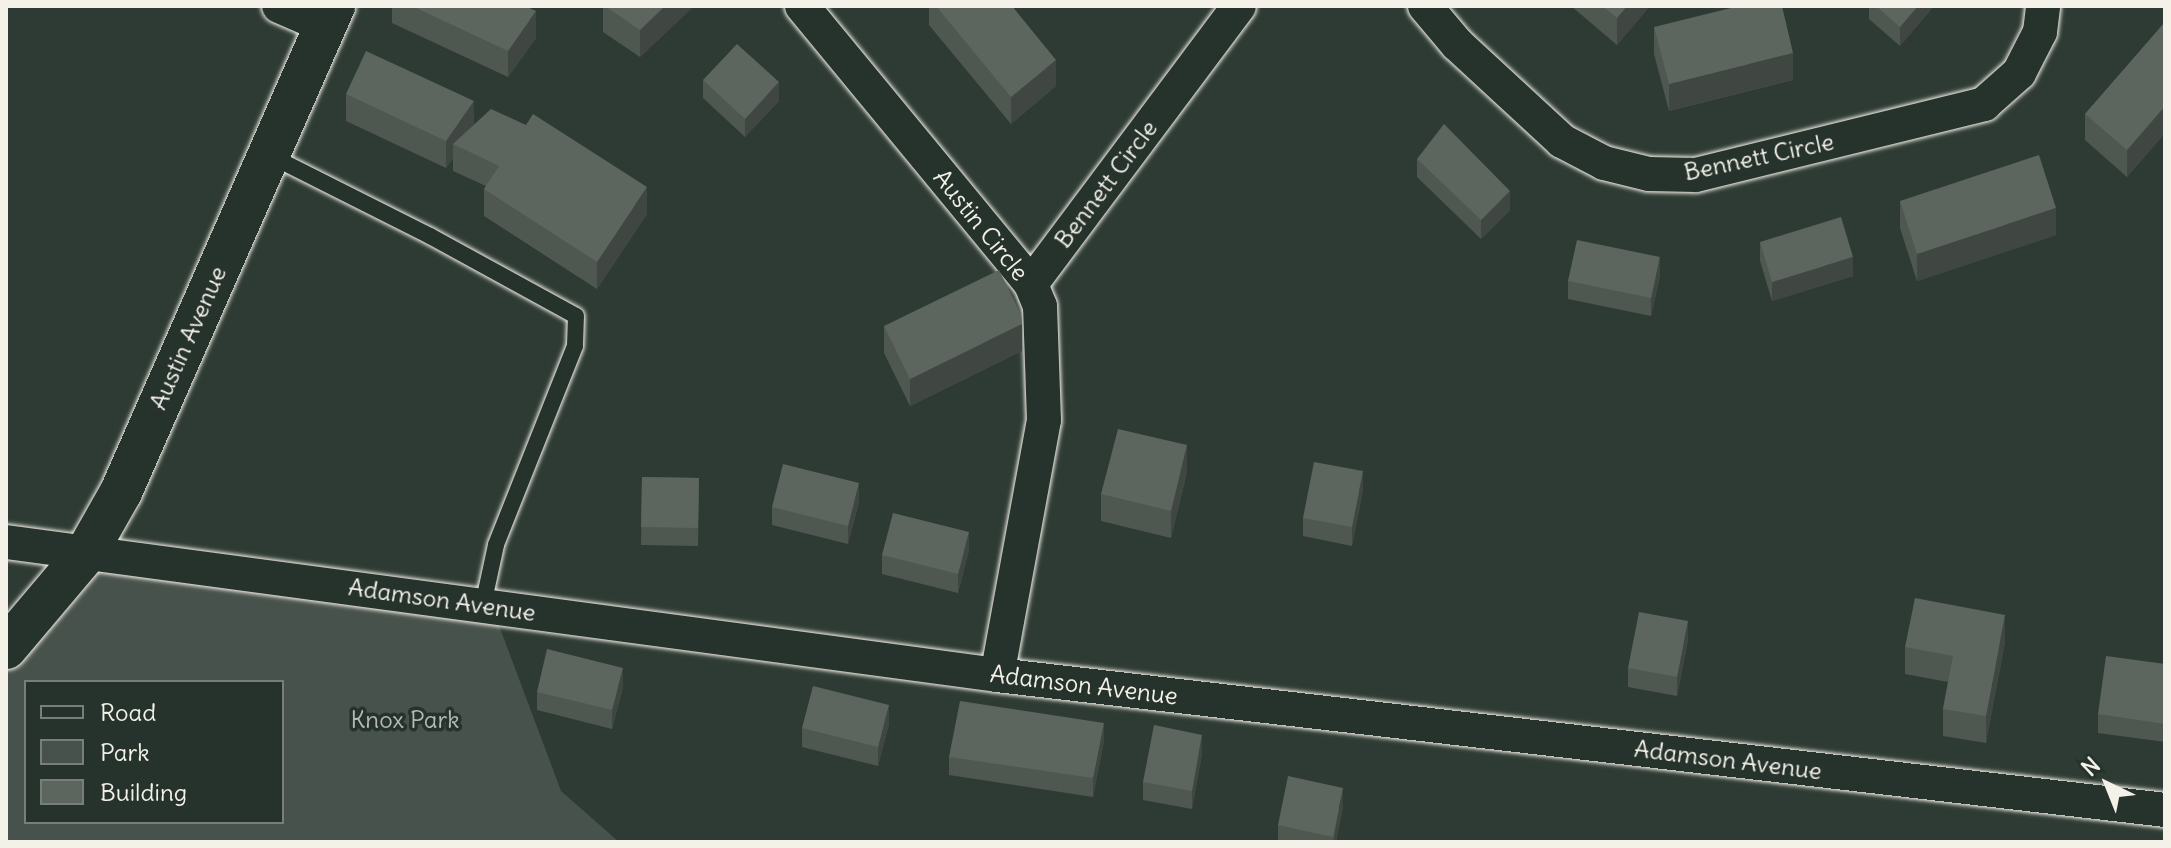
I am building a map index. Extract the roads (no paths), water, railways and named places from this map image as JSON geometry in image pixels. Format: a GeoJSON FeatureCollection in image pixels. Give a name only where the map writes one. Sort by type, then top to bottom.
{"type":"FeatureCollection","features":[{"type":"Feature","properties":{"kind":"street"},"geometry":{"type":"LineString","coordinates":[[279,6],[330,16]]}},
{"type":"Feature","properties":{"kind":"street","name":"Austin Circle"},"geometry":{"type":"LineString","coordinates":[[802,6],[1031,284],[1040,306],[1044,420],[997,675]]}},
{"type":"Feature","properties":{"kind":"street","name":"Bennett Circle"},"geometry":{"type":"LineString","coordinates":[[1031,284],[1239,6]]}},
{"type":"Feature","properties":{"kind":"street","name":"Bennett Circle"},"geometry":{"type":"LineString","coordinates":[[1425,6],[1457,44],[1562,141],[1604,163],[1634,171],[1696,175],[1984,104],[2019,73],[2040,32],[2043,6]]}},
{"type":"Feature","properties":{"kind":"street","name":"Austin Avenue"},"geometry":{"type":"LineString","coordinates":[[6,648],[87,552],[121,492],[330,16]]}},
{"type":"Feature","properties":{"kind":"street","name":"Adamson Avenue"},"geometry":{"type":"LineString","coordinates":[[6,542],[997,675],[2165,810]]}},
{"type":"Feature","properties":{"kind":"lane"},"geometry":{"type":"LineString","coordinates":[[268,155],[430,236],[576,316],[575,346],[496,545],[483,605]]}},
{"type":"Feature","properties":{"kind":"park label","name":"Knox Park"},"geometry":{"type":"Point","coordinates":[405,720]}}]}
